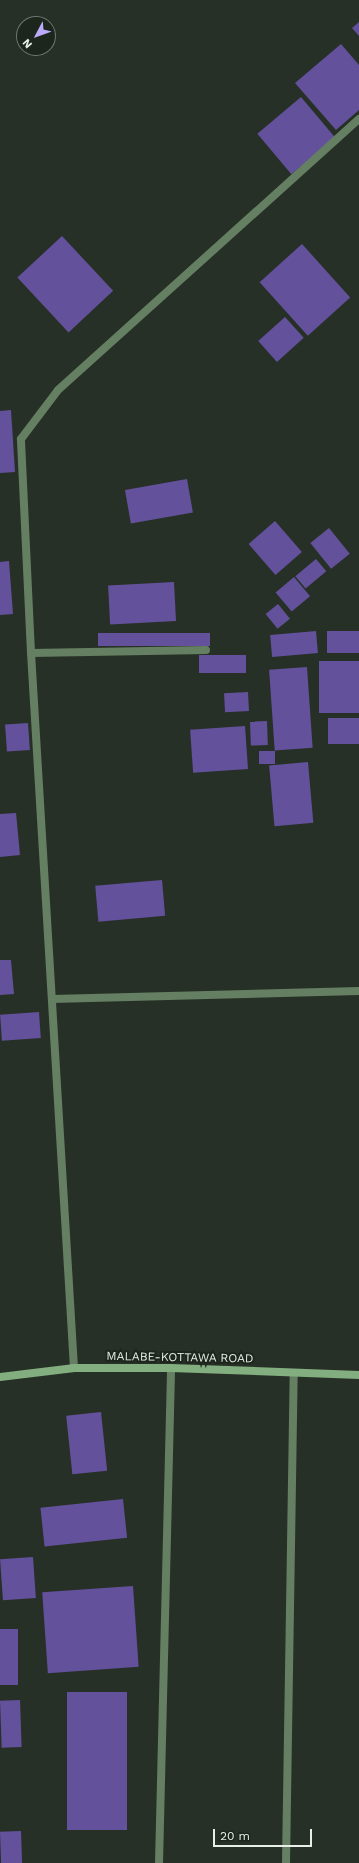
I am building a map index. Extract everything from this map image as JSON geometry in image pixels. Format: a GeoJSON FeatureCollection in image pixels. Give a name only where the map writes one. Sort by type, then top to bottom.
{"type":"FeatureCollection","features":[{"type":"Feature","properties":{"kind":"main road","name":"MALABE-KOTTAWA ROAD"},"geometry":{"type":"LineString","coordinates":[[0,1377],[74,1368],[171,1368],[359,1375]]}},
{"type":"Feature","properties":{"kind":"street"},"geometry":{"type":"LineString","coordinates":[[74,1368],[31,653],[21,439],[58,390],[359,119]]}},
{"type":"Feature","properties":{"kind":"street"},"geometry":{"type":"LineString","coordinates":[[31,653],[206,650]]}},
{"type":"Feature","properties":{"kind":"street"},"geometry":{"type":"LineString","coordinates":[[52,999],[359,991]]}},
{"type":"Feature","properties":{"kind":"street"},"geometry":{"type":"LineString","coordinates":[[159,1863],[171,1368]]}},
{"type":"Feature","properties":{"kind":"street"},"geometry":{"type":"LineString","coordinates":[[286,1863],[294,1373]]}},
{"type":"Feature","properties":{"kind":"building"},"geometry":{"type":"Polygon","coordinates":[[[359,22],[359,36],[352,28],[359,22]]]}},
{"type":"Feature","properties":{"kind":"building"},"geometry":{"type":"Polygon","coordinates":[[[341,44],[359,65],[359,110],[336,130],[295,83],[341,44]]]}},
{"type":"Feature","properties":{"kind":"building"},"geometry":{"type":"Polygon","coordinates":[[[301,97],[335,138],[291,174],[257,134],[301,97]]]}},
{"type":"Feature","properties":{"kind":"building"},"geometry":{"type":"Polygon","coordinates":[[[62,236],[113,291],[69,332],[17,278],[62,236]]]}},
{"type":"Feature","properties":{"kind":"building"},"geometry":{"type":"Polygon","coordinates":[[[302,244],[350,298],[308,336],[260,282],[302,244]]]}},
{"type":"Feature","properties":{"kind":"building"},"geometry":{"type":"Polygon","coordinates":[[[285,317],[304,338],[277,362],[258,341],[285,317]]]}},
{"type":"Feature","properties":{"kind":"building"},"geometry":{"type":"Polygon","coordinates":[[[11,410],[15,472],[0,473],[0,411],[11,410]]]}},
{"type":"Feature","properties":{"kind":"building"},"geometry":{"type":"Polygon","coordinates":[[[187,479],[193,512],[131,523],[125,490],[187,479]]]}},
{"type":"Feature","properties":{"kind":"building"},"geometry":{"type":"Polygon","coordinates":[[[275,521],[302,552],[275,575],[249,544],[275,521]]]}},
{"type":"Feature","properties":{"kind":"building"},"geometry":{"type":"Polygon","coordinates":[[[329,528],[350,554],[331,569],[310,543],[329,528]]]}},
{"type":"Feature","properties":{"kind":"building"},"geometry":{"type":"Polygon","coordinates":[[[316,559],[326,571],[306,589],[295,576],[316,559]]]}},
{"type":"Feature","properties":{"kind":"building"},"geometry":{"type":"Polygon","coordinates":[[[9,561],[13,614],[0,615],[0,562],[9,561]]]}},
{"type":"Feature","properties":{"kind":"building"},"geometry":{"type":"Polygon","coordinates":[[[294,577],[310,596],[292,612],[276,592],[294,577]]]}},
{"type":"Feature","properties":{"kind":"building"},"geometry":{"type":"Polygon","coordinates":[[[174,582],[176,621],[110,624],[108,585],[174,582]]]}},
{"type":"Feature","properties":{"kind":"building"},"geometry":{"type":"Polygon","coordinates":[[[278,604],[290,619],[278,629],[266,614],[278,604]]]}},
{"type":"Feature","properties":{"kind":"building"},"geometry":{"type":"Polygon","coordinates":[[[316,631],[318,653],[272,657],[270,635],[316,631]]]}},
{"type":"Feature","properties":{"kind":"building"},"geometry":{"type":"Polygon","coordinates":[[[327,631],[359,631],[359,653],[327,653],[327,631]]]}},
{"type":"Feature","properties":{"kind":"building"},"geometry":{"type":"Polygon","coordinates":[[[98,633],[210,633],[210,646],[98,646],[98,633]]]}},
{"type":"Feature","properties":{"kind":"building"},"geometry":{"type":"Polygon","coordinates":[[[199,655],[246,655],[246,673],[199,673],[199,655]]]}},
{"type":"Feature","properties":{"kind":"building"},"geometry":{"type":"Polygon","coordinates":[[[319,661],[359,661],[359,713],[319,713],[319,661]]]}},
{"type":"Feature","properties":{"kind":"building"},"geometry":{"type":"Polygon","coordinates":[[[307,667],[313,748],[275,750],[269,670],[307,667]]]}},
{"type":"Feature","properties":{"kind":"building"},"geometry":{"type":"Polygon","coordinates":[[[248,692],[249,711],[225,712],[224,693],[248,692]]]}},
{"type":"Feature","properties":{"kind":"building"},"geometry":{"type":"Polygon","coordinates":[[[328,718],[359,718],[359,744],[328,744],[328,718]]]}},
{"type":"Feature","properties":{"kind":"building"},"geometry":{"type":"Polygon","coordinates":[[[267,721],[268,745],[251,746],[250,722],[267,721]]]}},
{"type":"Feature","properties":{"kind":"building"},"geometry":{"type":"Polygon","coordinates":[[[28,723],[30,750],[7,752],[5,725],[28,723]]]}},
{"type":"Feature","properties":{"kind":"building"},"geometry":{"type":"Polygon","coordinates":[[[245,726],[248,769],[193,773],[190,730],[245,726]]]}},
{"type":"Feature","properties":{"kind":"building"},"geometry":{"type":"Polygon","coordinates":[[[259,751],[275,751],[275,764],[259,764],[259,751]]]}},
{"type":"Feature","properties":{"kind":"building"},"geometry":{"type":"Polygon","coordinates":[[[308,762],[313,823],[274,826],[269,765],[308,762]]]}},
{"type":"Feature","properties":{"kind":"building"},"geometry":{"type":"Polygon","coordinates":[[[16,813],[20,855],[0,857],[0,814],[16,813]]]}},
{"type":"Feature","properties":{"kind":"building"},"geometry":{"type":"Polygon","coordinates":[[[162,880],[165,916],[98,922],[95,886],[162,880]]]}},
{"type":"Feature","properties":{"kind":"building"},"geometry":{"type":"Polygon","coordinates":[[[0,960],[11,960],[14,994],[0,995],[0,960]]]}},
{"type":"Feature","properties":{"kind":"building"},"geometry":{"type":"Polygon","coordinates":[[[39,1012],[41,1038],[2,1041],[0,1015],[39,1012]]]}},
{"type":"Feature","properties":{"kind":"building"},"geometry":{"type":"Polygon","coordinates":[[[101,1412],[107,1471],[72,1474],[66,1416],[101,1412]]]}},
{"type":"Feature","properties":{"kind":"building"},"geometry":{"type":"Polygon","coordinates":[[[123,1499],[127,1538],[45,1546],[40,1508],[123,1499]]]}},
{"type":"Feature","properties":{"kind":"building"},"geometry":{"type":"Polygon","coordinates":[[[33,1557],[36,1598],[3,1600],[0,1559],[33,1557]]]}},
{"type":"Feature","properties":{"kind":"building"},"geometry":{"type":"Polygon","coordinates":[[[133,1586],[139,1667],[48,1673],[42,1592],[133,1586]]]}},
{"type":"Feature","properties":{"kind":"building"},"geometry":{"type":"Polygon","coordinates":[[[0,1629],[18,1629],[18,1685],[0,1685],[0,1629]]]}},
{"type":"Feature","properties":{"kind":"building"},"geometry":{"type":"Polygon","coordinates":[[[67,1692],[127,1692],[127,1830],[67,1830],[67,1692]]]}},
{"type":"Feature","properties":{"kind":"building"},"geometry":{"type":"Polygon","coordinates":[[[20,1700],[22,1747],[2,1748],[0,1701],[20,1700]]]}},
{"type":"Feature","properties":{"kind":"building"},"geometry":{"type":"Polygon","coordinates":[[[21,1831],[22,1863],[1,1863],[0,1832],[21,1831]]]}}]}
